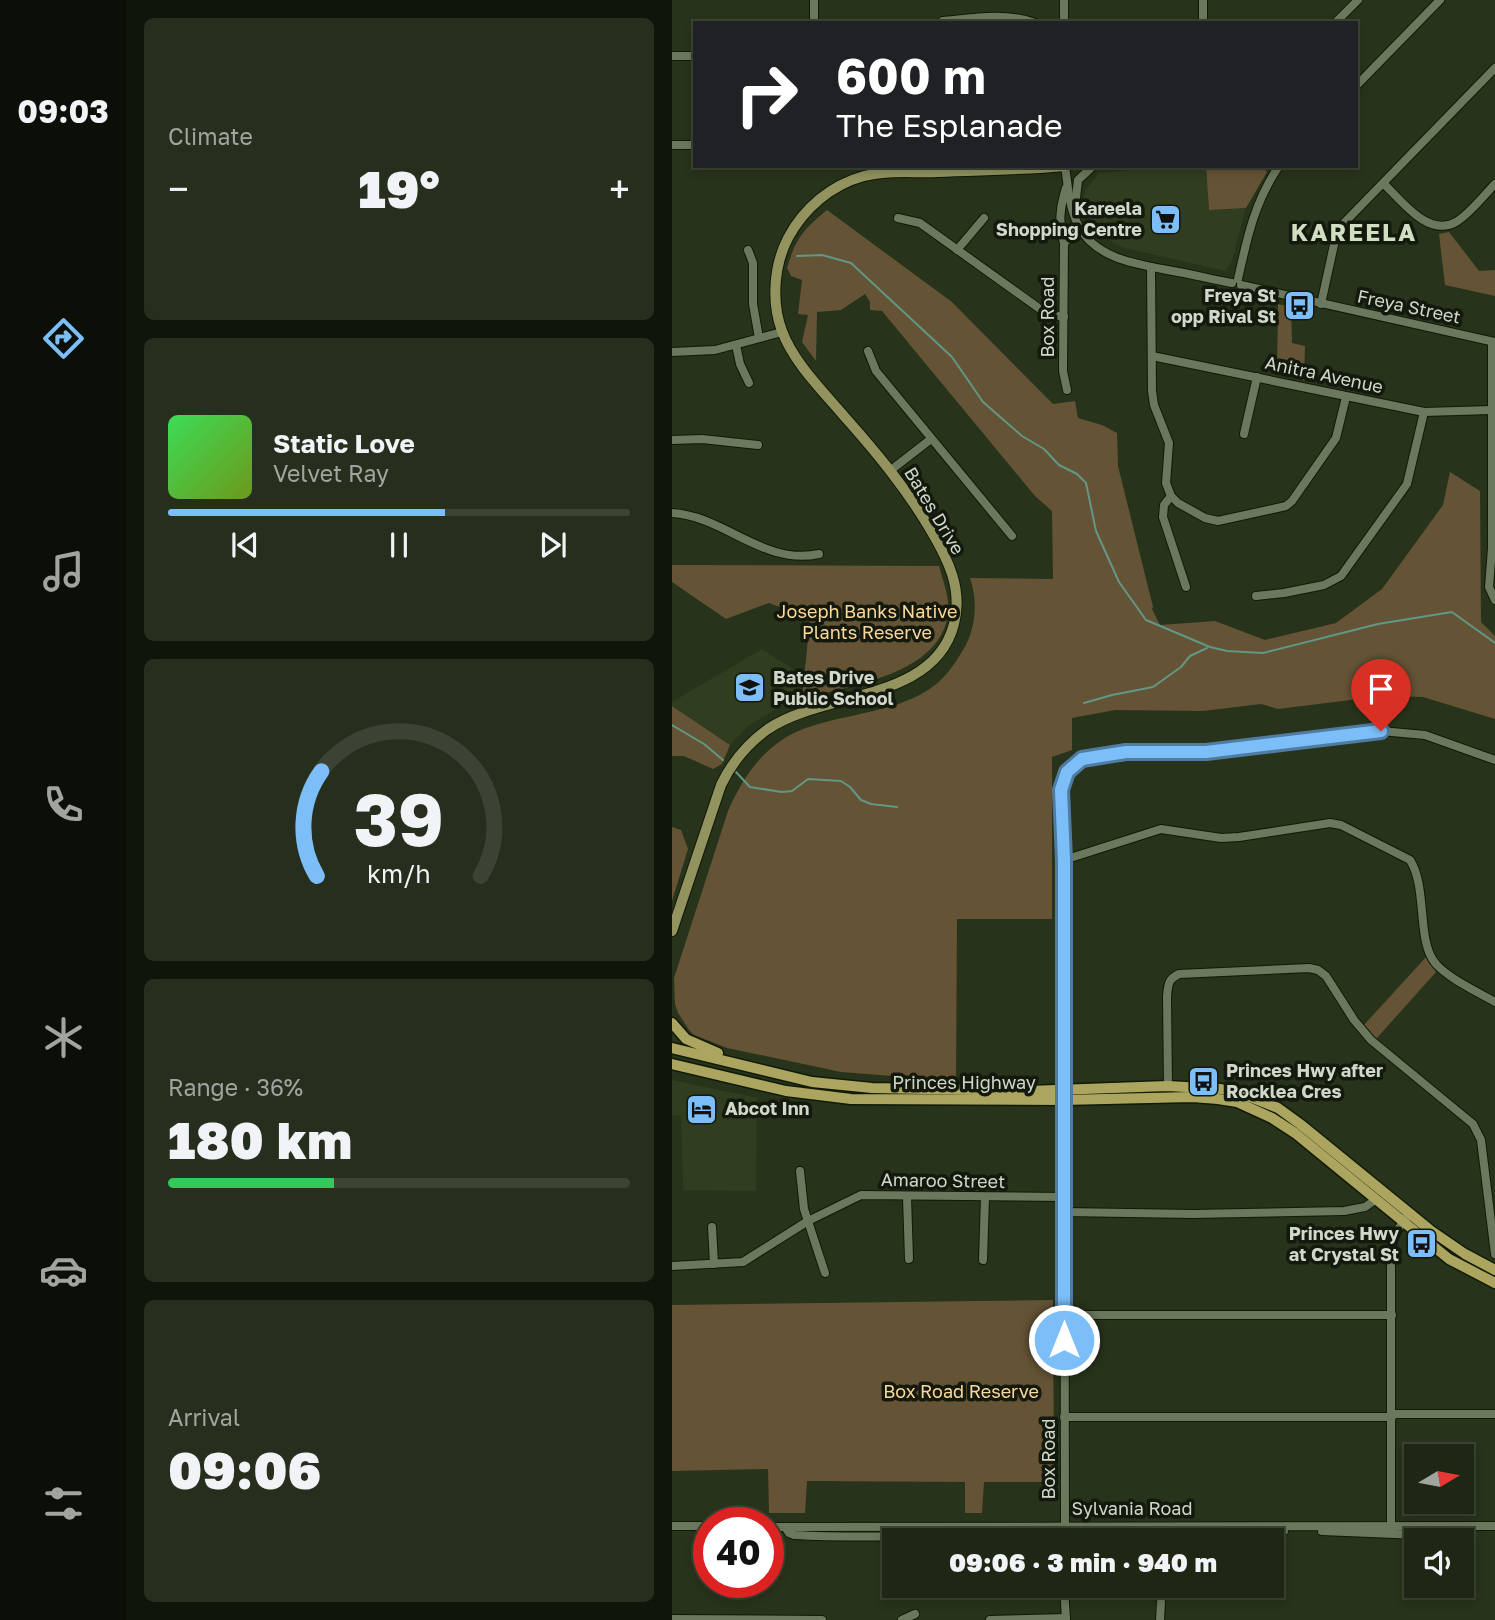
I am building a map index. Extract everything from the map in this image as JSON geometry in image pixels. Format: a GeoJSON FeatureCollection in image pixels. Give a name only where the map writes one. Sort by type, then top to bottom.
{"type":"FeatureCollection","features":[{"type":"Feature","properties":{"kind":"highway"},"geometry":{"type":"LineString","coordinates":[[672,1023],[687,1039],[721,1054],[732,1062]]}},
{"type":"Feature","properties":{"kind":"highway","name":"Princes Highway"},"geometry":{"type":"LineString","coordinates":[[672,1048],[812,1082],[872,1088],[1192,1097],[1237,1102],[1272,1118],[1295,1133],[1449,1259],[1493,1276]]}},
{"type":"Feature","properties":{"kind":"highway","name":"Princes Highway"},"geometry":{"type":"LineString","coordinates":[[672,1064],[822,1097],[888,1100],[1063,1095],[1168,1086],[1221,1089],[1278,1108],[1493,1276]]}},
{"type":"Feature","properties":{"kind":"main road","name":"Bates Drive"},"geometry":{"type":"LineString","coordinates":[[913,170],[920,168]]}},
{"type":"Feature","properties":{"kind":"main road","name":"Bates Drive"},"geometry":{"type":"LineString","coordinates":[[672,931],[721,785],[730,766],[742,752],[770,728],[789,718],[901,682],[920,672],[933,661],[951,634],[957,602],[955,580],[918,508],[891,470],[798,360],[782,332],[776,305],[778,270],[786,243],[799,220],[822,197],[844,184],[867,176],[913,170],[1040,168]]}},
{"type":"Feature","properties":{"kind":"street"},"geometry":{"type":"LineString","coordinates":[[814,0],[814,21]]}},
{"type":"Feature","properties":{"kind":"street"},"geometry":{"type":"LineString","coordinates":[[1203,0],[1203,21]]}},
{"type":"Feature","properties":{"kind":"street"},"geometry":{"type":"LineString","coordinates":[[1337,21],[1358,0]]}},
{"type":"Feature","properties":{"kind":"street"},"geometry":{"type":"LineString","coordinates":[[1358,84],[1440,0]]}},
{"type":"Feature","properties":{"kind":"street"},"geometry":{"type":"LineString","coordinates":[[1064,21],[1066,1]]}},
{"type":"Feature","properties":{"kind":"street"},"geometry":{"type":"LineString","coordinates":[[943,21],[1019,17],[1030,21]]}},
{"type":"Feature","properties":{"kind":"street"},"geometry":{"type":"LineString","coordinates":[[672,56],[693,56]]}},
{"type":"Feature","properties":{"kind":"street"},"geometry":{"type":"LineString","coordinates":[[1318,303],[1340,230],[1495,68]]}},
{"type":"Feature","properties":{"kind":"street"},"geometry":{"type":"LineString","coordinates":[[672,145],[693,145]]}},
{"type":"Feature","properties":{"kind":"street","name":"Box Road"},"geometry":{"type":"LineString","coordinates":[[1065,168],[1067,185],[1079,226]]}},
{"type":"Feature","properties":{"kind":"street"},"geometry":{"type":"LineString","coordinates":[[1064,243],[1079,226],[1076,186],[1081,176],[1091,168]]}},
{"type":"Feature","properties":{"kind":"street"},"geometry":{"type":"LineString","coordinates":[[1237,282],[1254,215],[1278,168]]}},
{"type":"Feature","properties":{"kind":"street"},"geometry":{"type":"LineString","coordinates":[[1384,184],[1428,224],[1441,226],[1455,223],[1495,184]]}},
{"type":"Feature","properties":{"kind":"street","name":"Box Road"},"geometry":{"type":"LineString","coordinates":[[1067,185],[1060,208],[1060,231],[1064,243],[1063,371],[1067,390]]}},
{"type":"Feature","properties":{"kind":"street"},"geometry":{"type":"LineString","coordinates":[[898,218],[920,223],[1047,314],[1064,317]]}},
{"type":"Feature","properties":{"kind":"street"},"geometry":{"type":"LineString","coordinates":[[957,250],[984,218]]}},
{"type":"Feature","properties":{"kind":"street","name":"Freya Street"},"geometry":{"type":"LineString","coordinates":[[1079,226],[1089,239],[1108,253],[1127,261],[1237,282],[1310,305],[1318,303],[1493,342]]}},
{"type":"Feature","properties":{"kind":"street"},"geometry":{"type":"LineString","coordinates":[[748,250],[753,262],[753,298],[759,338]]}},
{"type":"Feature","properties":{"kind":"street"},"geometry":{"type":"LineString","coordinates":[[1151,267],[1152,391],[1154,405],[1168,443],[1166,483],[1171,496],[1193,512],[1218,521],[1286,506],[1334,442],[1346,397]]}},
{"type":"Feature","properties":{"kind":"street"},"geometry":{"type":"LineString","coordinates":[[672,352],[711,351],[782,332]]}},
{"type":"Feature","properties":{"kind":"street"},"geometry":{"type":"LineString","coordinates":[[1493,342],[1493,548],[1489,587],[1495,600]]}},
{"type":"Feature","properties":{"kind":"street"},"geometry":{"type":"LineString","coordinates":[[736,345],[740,364],[749,383]]}},
{"type":"Feature","properties":{"kind":"street"},"geometry":{"type":"LineString","coordinates":[[868,351],[876,371],[1012,536]]}},
{"type":"Feature","properties":{"kind":"street","name":"Anitra Avenue"},"geometry":{"type":"LineString","coordinates":[[1152,355],[1424,412],[1491,410]]}},
{"type":"Feature","properties":{"kind":"street"},"geometry":{"type":"LineString","coordinates":[[1244,434],[1257,377]]}},
{"type":"Feature","properties":{"kind":"street"},"geometry":{"type":"LineString","coordinates":[[1256,596],[1324,584],[1341,576],[1407,484],[1424,412]]}},
{"type":"Feature","properties":{"kind":"street"},"geometry":{"type":"LineString","coordinates":[[672,440],[702,439],[758,445]]}},
{"type":"Feature","properties":{"kind":"street"},"geometry":{"type":"LineString","coordinates":[[891,470],[931,439]]}},
{"type":"Feature","properties":{"kind":"street"},"geometry":{"type":"LineString","coordinates":[[1171,496],[1164,505],[1163,517],[1186,587]]}},
{"type":"Feature","properties":{"kind":"street"},"geometry":{"type":"LineString","coordinates":[[672,513],[692,517],[774,553],[804,556],[819,554]]}},
{"type":"Feature","properties":{"kind":"street","name":"Box Road"},"geometry":{"type":"LineString","coordinates":[[1065,1525],[1063,778],[1071,766],[1090,756],[1126,752],[1206,752],[1381,731],[1433,737],[1495,760]]}},
{"type":"Feature","properties":{"kind":"street"},"geometry":{"type":"LineString","coordinates":[[1064,860],[1161,829],[1238,838],[1319,824],[1341,825],[1410,860],[1419,882],[1427,946],[1432,958],[1441,968],[1495,1002]]}},
{"type":"Feature","properties":{"kind":"street"},"geometry":{"type":"LineString","coordinates":[[1168,1086],[1167,996],[1172,977],[1179,974],[1310,968],[1318,970],[1326,976],[1354,1020],[1371,1040],[1473,1124],[1480,1140],[1495,1255],[1493,1276]]}},
{"type":"Feature","properties":{"kind":"street"},"geometry":{"type":"LineString","coordinates":[[800,1171],[808,1221],[825,1273]]}},
{"type":"Feature","properties":{"kind":"street","name":"Amaroo Street"},"geometry":{"type":"LineString","coordinates":[[672,1266],[743,1262],[808,1221],[861,1195],[1064,1197]]}},
{"type":"Feature","properties":{"kind":"street"},"geometry":{"type":"LineString","coordinates":[[907,1197],[909,1259]]}},
{"type":"Feature","properties":{"kind":"street"},"geometry":{"type":"LineString","coordinates":[[983,1260],[985,1197]]}},
{"type":"Feature","properties":{"kind":"street"},"geometry":{"type":"LineString","coordinates":[[1064,1212],[1356,1210],[1375,1199]]}},
{"type":"Feature","properties":{"kind":"street"},"geometry":{"type":"LineString","coordinates":[[1391,1526],[1391,1248],[1402,1222],[1410,1213]]}},
{"type":"Feature","properties":{"kind":"street"},"geometry":{"type":"LineString","coordinates":[[712,1227],[714,1264]]}},
{"type":"Feature","properties":{"kind":"street"},"geometry":{"type":"LineString","coordinates":[[1064,1315],[1392,1315]]}},
{"type":"Feature","properties":{"kind":"street"},"geometry":{"type":"LineString","coordinates":[[1064,1417],[1495,1414]]}},
{"type":"Feature","properties":{"kind":"street"},"geometry":{"type":"LineString","coordinates":[[1284,1531],[1419,1535],[1427,1532],[1429,1526]]}},
{"type":"Feature","properties":{"kind":"street","name":"Sylvania Road"},"geometry":{"type":"LineString","coordinates":[[785,1527],[1495,1526]]}},
{"type":"Feature","properties":{"kind":"street"},"geometry":{"type":"LineString","coordinates":[[672,1527],[693,1527]]}},
{"type":"Feature","properties":{"kind":"street"},"geometry":{"type":"LineString","coordinates":[[785,1527],[791,1534],[802,1536],[882,1537]]}},
{"type":"Feature","properties":{"kind":"street"},"geometry":{"type":"LineString","coordinates":[[990,1620],[1066,1619],[1065,1598]]}},
{"type":"Feature","properties":{"kind":"street"},"geometry":{"type":"LineString","coordinates":[[1160,1620],[1161,1602]]}},
{"type":"Feature","properties":{"kind":"street"},"geometry":{"type":"LineString","coordinates":[[901,1620],[915,1614]]}},
{"type":"Feature","properties":{"kind":"street"},"geometry":{"type":"LineString","coordinates":[[672,1619],[822,1620]]}},
{"type":"Feature","properties":{"kind":"shaded area","name":"Kareela Shopping Centre"},"geometry":{"type":"Polygon","coordinates":[[[1153,168],[1206,168],[1209,210],[1246,208],[1231,263],[1225,271],[1121,247],[1100,234],[1087,216],[1083,204],[1085,191],[1099,173],[1153,168]]]}},
{"type":"Feature","properties":{"kind":"shaded area","name":"Bates Drive Public School"},"geometry":{"type":"Polygon","coordinates":[[[762,649],[805,677],[802,699],[781,706],[747,727],[730,745],[672,706],[672,702],[762,649]]]}},
{"type":"Feature","properties":{"kind":"shaded area"},"geometry":{"type":"Polygon","coordinates":[[[672,1080],[757,1098],[756,1191],[683,1190],[681,1116],[672,1115],[672,1080]]]}},
{"type":"Feature","properties":{"kind":"green space"},"geometry":{"type":"Polygon","coordinates":[[[1206,168],[1264,168],[1267,172],[1246,208],[1209,210],[1206,168]]]}},
{"type":"Feature","properties":{"kind":"green space"},"geometry":{"type":"Polygon","coordinates":[[[827,210],[952,302],[1053,404],[1075,401],[1078,418],[1117,433],[1118,466],[1152,609],[1160,625],[1215,621],[1265,640],[1336,623],[1382,589],[1443,505],[1450,472],[1480,491],[1481,622],[1495,636],[1495,719],[1423,697],[1383,696],[1278,709],[1261,704],[1203,711],[1115,710],[1072,718],[1072,750],[1052,757],[1052,919],[957,919],[956,1081],[841,1072],[727,1048],[694,1035],[678,1013],[675,1004],[674,978],[728,811],[754,766],[773,747],[796,732],[898,704],[939,682],[956,661],[971,633],[975,605],[970,578],[1053,579],[1052,511],[1035,496],[882,311],[870,310],[870,302],[865,294],[841,310],[817,312],[816,361],[802,342],[808,315],[798,314],[802,280],[791,276],[787,268],[801,235],[827,210]]]}},
{"type":"Feature","properties":{"kind":"green space"},"geometry":{"type":"Polygon","coordinates":[[[1449,232],[1479,271],[1495,270],[1495,296],[1445,285],[1439,234],[1449,232]]]}},
{"type":"Feature","properties":{"kind":"green space"},"geometry":{"type":"Polygon","coordinates":[[[1278,304],[1291,307],[1292,343],[1305,346],[1304,380],[1277,374],[1278,304]]]}},
{"type":"Feature","properties":{"kind":"green space","name":"Joseph Banks Native Plants Reserve"},"geometry":{"type":"Polygon","coordinates":[[[672,565],[939,566],[947,596],[948,614],[941,635],[929,651],[911,664],[867,682],[802,699],[810,619],[769,603],[726,619],[672,582],[672,565]]]}},
{"type":"Feature","properties":{"kind":"green space"},"geometry":{"type":"Polygon","coordinates":[[[672,706],[730,745],[722,764],[713,769],[684,756],[672,756],[672,706]]]}},
{"type":"Feature","properties":{"kind":"green space"},"geometry":{"type":"Polygon","coordinates":[[[672,827],[681,830],[688,849],[672,901],[672,827]]]}},
{"type":"Feature","properties":{"kind":"green space"},"geometry":{"type":"Polygon","coordinates":[[[1427,956],[1436,972],[1376,1039],[1363,1026],[1427,956]]]}},
{"type":"Feature","properties":{"kind":"green space","name":"Box Road Reserve"},"geometry":{"type":"Polygon","coordinates":[[[1053,1300],[1054,1482],[984,1482],[982,1513],[965,1513],[965,1482],[807,1481],[805,1513],[784,1513],[784,1507],[769,1507],[768,1469],[672,1471],[672,1305],[1053,1300]]]}},
{"type":"Feature","properties":{"kind":"waterway"},"geometry":{"type":"LineString","coordinates":[[797,256],[822,255],[851,263],[952,357],[983,402],[1022,436],[1044,449],[1059,465],[1077,474],[1086,483],[1096,531],[1119,582],[1146,620],[1210,647],[1263,653],[1378,624],[1452,612],[1495,643]]}},
{"type":"Feature","properties":{"kind":"waterway"},"geometry":{"type":"LineString","coordinates":[[1084,703],[1153,687],[1181,667],[1190,656],[1207,648]]}},
{"type":"Feature","properties":{"kind":"waterway"},"geometry":{"type":"LineString","coordinates":[[672,725],[704,744],[723,760]]}},
{"type":"Feature","properties":{"kind":"waterway"},"geometry":{"type":"LineString","coordinates":[[735,771],[750,787],[782,792],[792,791],[808,779],[841,781],[861,800],[897,807]]}},
{"type":"Feature","properties":{"kind":"place","name":"Kareela Shopping Centre"},"geometry":{"type":"Point","coordinates":[1165,219]}},
{"type":"Feature","properties":{"kind":"place","name":"Freya St opp Rival St"},"geometry":{"type":"Point","coordinates":[1299,306]}},
{"type":"Feature","properties":{"kind":"place","name":"Bates Drive Public School"},"geometry":{"type":"Point","coordinates":[750,688]}},
{"type":"Feature","properties":{"kind":"place","name":"Princes Hwy after Rocklea Cres"},"geometry":{"type":"Point","coordinates":[1203,1081]}},
{"type":"Feature","properties":{"kind":"place","name":"Abcot Inn"},"geometry":{"type":"Point","coordinates":[702,1109]}},
{"type":"Feature","properties":{"kind":"place","name":"Princes Hwy at Crystal St"},"geometry":{"type":"Point","coordinates":[1422,1244]}},
{"type":"Feature","properties":{"kind":"district","name":"KAREELA"},"geometry":{"type":"Point","coordinates":[1354,233]}},
{"type":"Feature","properties":{"kind":"route"},"geometry":{"type":"LineString","coordinates":[[1064,1340],[1063,778],[1071,766],[1090,756],[1118,752],[1206,752],[1381,731]]}}]}
